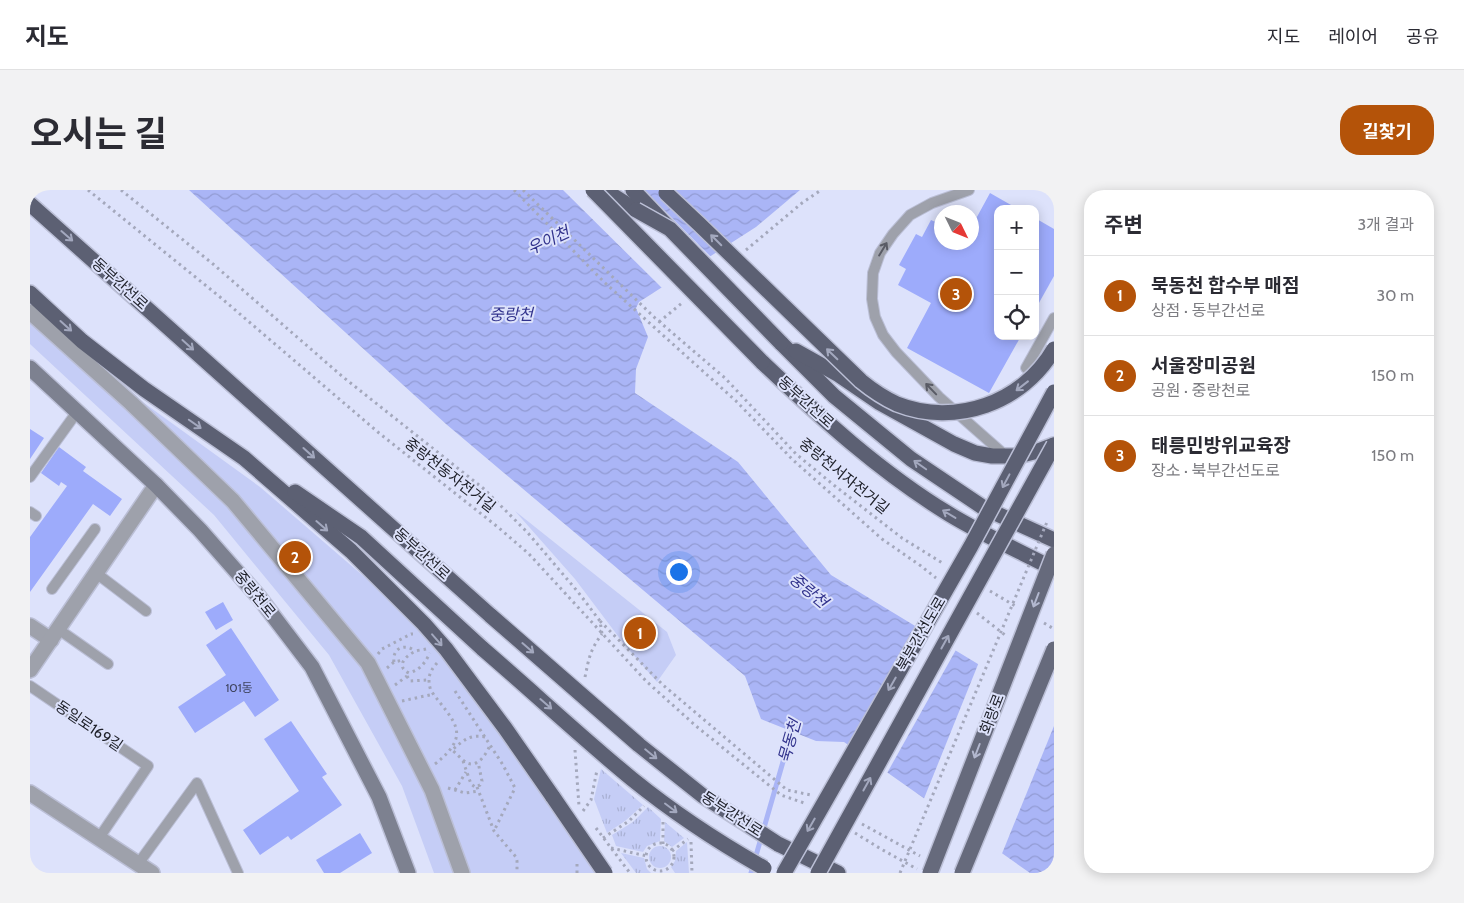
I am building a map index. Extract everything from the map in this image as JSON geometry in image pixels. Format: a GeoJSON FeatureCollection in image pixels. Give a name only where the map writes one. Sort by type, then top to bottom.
{"type":"FeatureCollection","features":[{"type":"Feature","properties":{"kind":"highway","name":"동부간선로"},"geometry":{"type":"LineString","coordinates":[[593,190],[762,362],[837,431],[899,481],[947,513],[1054,568]]}},
{"type":"Feature","properties":{"kind":"highway"},"geometry":{"type":"LineString","coordinates":[[604,190],[670,229]]}},
{"type":"Feature","properties":{"kind":"highway"},"geometry":{"type":"LineString","coordinates":[[633,190],[834,396],[911,459],[984,508],[1054,540]]}},
{"type":"Feature","properties":{"kind":"highway"},"geometry":{"type":"LineString","coordinates":[[663,190],[861,381],[897,404],[937,413],[962,412],[985,406],[1009,395],[1029,381],[1044,365],[1054,350]]}},
{"type":"Feature","properties":{"kind":"highway","name":"동부간선로"},"geometry":{"type":"LineString","coordinates":[[30,204],[491,616],[639,745],[696,791],[778,844],[838,873]]}},
{"type":"Feature","properties":{"kind":"highway"},"geometry":{"type":"LineString","coordinates":[[30,293],[82,340],[144,389],[360,537],[483,649],[632,779],[712,838],[768,871]]}},
{"type":"Feature","properties":{"kind":"highway"},"geometry":{"type":"LineString","coordinates":[[781,343],[839,375],[880,404],[954,444],[976,453],[986,456],[1007,457],[1044,452],[1054,454]]}},
{"type":"Feature","properties":{"kind":"highway","name":"북부간선도로"},"geometry":{"type":"LineString","coordinates":[[784,873],[971,546],[1054,392]]}},
{"type":"Feature","properties":{"kind":"highway"},"geometry":{"type":"LineString","coordinates":[[1028,454],[1054,445]]}},
{"type":"Feature","properties":{"kind":"highway","name":"북부간선도로"},"geometry":{"type":"LineString","coordinates":[[818,873],[1054,445]]}},
{"type":"Feature","properties":{"kind":"highway"},"geometry":{"type":"LineString","coordinates":[[244,458],[351,550],[446,649],[505,728],[605,873]]}},
{"type":"Feature","properties":{"kind":"main road","name":"중랑천로"},"geometry":{"type":"LineString","coordinates":[[30,368],[156,485],[200,530],[258,596],[312,667],[379,797],[408,873]]}},
{"type":"Feature","properties":{"kind":"main road","name":"화랑로"},"geometry":{"type":"LineString","coordinates":[[929,867],[1054,554]]}},
{"type":"Feature","properties":{"kind":"main road"},"geometry":{"type":"LineString","coordinates":[[962,873],[1054,649]]}},
{"type":"Feature","properties":{"kind":"street"},"geometry":{"type":"LineString","coordinates":[[30,312],[131,403],[233,501],[368,663],[432,790],[462,873]]}},
{"type":"Feature","properties":{"kind":"street"},"geometry":{"type":"LineString","coordinates":[[30,670],[156,485]]}},
{"type":"Feature","properties":{"kind":"street"},"geometry":{"type":"LineString","coordinates":[[30,626],[54,634]]}},
{"type":"Feature","properties":{"kind":"street"},"geometry":{"type":"LineString","coordinates":[[30,793],[152,873]]}},
{"type":"Feature","properties":{"kind":"lane"},"geometry":{"type":"LineString","coordinates":[[969,190],[932,203],[910,215],[880,253],[872,273],[872,300],[875,317],[883,335],[896,352],[939,397],[1007,457]]}},
{"type":"Feature","properties":{"kind":"lane"},"geometry":{"type":"LineString","coordinates":[[1026,368],[1054,318]]}},
{"type":"Feature","properties":{"kind":"lane"},"geometry":{"type":"LineString","coordinates":[[30,477],[78,412]]}},
{"type":"Feature","properties":{"kind":"lane"},"geometry":{"type":"LineString","coordinates":[[52,589],[95,530]]}},
{"type":"Feature","properties":{"kind":"lane"},"geometry":{"type":"LineString","coordinates":[[96,573],[146,611]]}},
{"type":"Feature","properties":{"kind":"lane"},"geometry":{"type":"LineString","coordinates":[[54,634],[108,664]]}},
{"type":"Feature","properties":{"kind":"lane","name":"동일로169길"},"geometry":{"type":"LineString","coordinates":[[30,686],[148,766],[99,838]]}},
{"type":"Feature","properties":{"kind":"lane"},"geometry":{"type":"LineString","coordinates":[[138,864],[197,783],[238,873]]}},
{"type":"Feature","properties":{"kind":"path","name":"중랑천동자전거길"},"geometry":{"type":"LineString","coordinates":[[88,190],[220,297],[379,432],[505,533],[529,554],[646,681],[696,726],[781,795]]}},
{"type":"Feature","properties":{"kind":"path"},"geometry":{"type":"LineString","coordinates":[[121,190],[213,264],[344,377],[484,489],[528,533],[578,592],[600,622],[663,685],[787,790],[816,796]]}},
{"type":"Feature","properties":{"kind":"path"},"geometry":{"type":"LineString","coordinates":[[514,190],[600,278],[736,401],[783,451],[882,539],[942,583]]}},
{"type":"Feature","properties":{"kind":"path","name":"중랑천서자전거길"},"geometry":{"type":"LineString","coordinates":[[523,190],[659,322],[725,378],[796,454],[902,538],[951,568]]}},
{"type":"Feature","properties":{"kind":"path"},"geometry":{"type":"LineString","coordinates":[[900,873],[1047,522]]}},
{"type":"Feature","properties":{"kind":"path"},"geometry":{"type":"LineString","coordinates":[[983,587],[1022,610]]}},
{"type":"Feature","properties":{"kind":"path"},"geometry":{"type":"LineString","coordinates":[[976,612],[1011,639]]}},
{"type":"Feature","properties":{"kind":"path"},"geometry":{"type":"LineString","coordinates":[[600,622],[602,634]]}},
{"type":"Feature","properties":{"kind":"path"},"geometry":{"type":"LineString","coordinates":[[376,660],[382,648],[414,634]]}},
{"type":"Feature","properties":{"kind":"path"},"geometry":{"type":"LineString","coordinates":[[408,673],[412,673],[422,667],[431,654],[423,644]]}},
{"type":"Feature","properties":{"kind":"path"},"geometry":{"type":"LineString","coordinates":[[394,662],[394,656],[399,649],[407,646],[415,651]]}},
{"type":"Feature","properties":{"kind":"path"},"geometry":{"type":"LineString","coordinates":[[427,649],[415,651],[402,662],[410,681],[428,678]]}},
{"type":"Feature","properties":{"kind":"path"},"geometry":{"type":"LineString","coordinates":[[428,678],[437,662],[442,670]]}},
{"type":"Feature","properties":{"kind":"path"},"geometry":{"type":"LineString","coordinates":[[422,667],[428,678],[431,690],[454,723],[457,731],[455,745],[452,750]]}},
{"type":"Feature","properties":{"kind":"path"},"geometry":{"type":"LineString","coordinates":[[453,687],[515,788],[494,831]]}},
{"type":"Feature","properties":{"kind":"path"},"geometry":{"type":"LineString","coordinates":[[389,703],[434,694]]}},
{"type":"Feature","properties":{"kind":"path"},"geometry":{"type":"LineString","coordinates":[[424,773],[469,738],[474,736],[485,737]]}},
{"type":"Feature","properties":{"kind":"path"},"geometry":{"type":"LineString","coordinates":[[452,750],[468,763],[478,762],[486,755],[490,745]]}},
{"type":"Feature","properties":{"kind":"path"},"geometry":{"type":"LineString","coordinates":[[462,758],[471,784],[478,789],[494,831],[518,861],[517,873]]}},
{"type":"Feature","properties":{"kind":"path"},"geometry":{"type":"LineString","coordinates":[[444,786],[469,793],[478,789],[482,781],[478,762]]}},
{"type":"Feature","properties":{"kind":"path"},"geometry":{"type":"LineString","coordinates":[[583,811],[591,800],[598,765]]}},
{"type":"Feature","properties":{"kind":"path"},"geometry":{"type":"LineString","coordinates":[[455,790],[467,771]]}},
{"type":"Feature","properties":{"kind":"path"},"geometry":{"type":"LineString","coordinates":[[603,838],[629,822],[646,804]]}},
{"type":"Feature","properties":{"kind":"path"},"geometry":{"type":"LineString","coordinates":[[579,805],[588,818]]}},
{"type":"Feature","properties":{"kind":"path"},"geometry":{"type":"LineString","coordinates":[[663,844],[663,818],[670,823]]}},
{"type":"Feature","properties":{"kind":"path"},"geometry":{"type":"LineString","coordinates":[[856,820],[929,867]]}},
{"type":"Feature","properties":{"kind":"path"},"geometry":{"type":"LineString","coordinates":[[593,824],[630,873]]}},
{"type":"Feature","properties":{"kind":"path"},"geometry":{"type":"LineString","coordinates":[[682,833],[689,838],[691,844],[692,873]]}},
{"type":"Feature","properties":{"kind":"path"},"geometry":{"type":"LineString","coordinates":[[672,851],[689,838]]}},
{"type":"Feature","properties":{"kind":"path"},"geometry":{"type":"LineString","coordinates":[[663,844],[669,846],[672,851],[673,863],[664,872],[649,866],[647,856],[652,846],[663,844]]}},
{"type":"Feature","properties":{"kind":"path"},"geometry":{"type":"LineString","coordinates":[[611,848],[647,856]]}},
{"type":"Feature","properties":{"kind":"path"},"geometry":{"type":"LineString","coordinates":[[669,868],[672,873]]}},
{"type":"Feature","properties":{"kind":"green space"},"geometry":{"type":"Polygon","coordinates":[[[30,305],[144,403],[260,487],[390,599],[433,643],[603,873],[434,873],[402,786],[329,655],[214,515],[30,344],[30,305]]]}},
{"type":"Feature","properties":{"kind":"green space"},"geometry":{"type":"Polygon","coordinates":[[[515,511],[667,632],[676,655],[657,682],[624,644],[575,579],[515,511]]]}},
{"type":"Feature","properties":{"kind":"green space"},"geometry":{"type":"Polygon","coordinates":[[[601,769],[643,805],[625,821],[607,833],[594,799],[601,769]]]}},
{"type":"Feature","properties":{"kind":"green space"},"geometry":{"type":"Polygon","coordinates":[[[648,807],[661,819],[660,841],[647,846],[643,852],[616,846],[612,835],[633,822],[648,807]]]}},
{"type":"Feature","properties":{"kind":"green space"},"geometry":{"type":"Polygon","coordinates":[[[665,822],[684,838],[672,847],[664,841],[665,822]]]}},
{"type":"Feature","properties":{"kind":"green space"},"geometry":{"type":"Polygon","coordinates":[[[687,842],[689,873],[675,873],[671,867],[675,861],[676,851],[687,842]]]}},
{"type":"Feature","properties":{"kind":"green space"},"geometry":{"type":"Polygon","coordinates":[[[660,846],[668,849],[671,857],[668,865],[660,868],[652,865],[649,857],[652,849],[660,846]]]}},
{"type":"Feature","properties":{"kind":"green space"},"geometry":{"type":"Polygon","coordinates":[[[621,853],[644,858],[647,869],[651,873],[636,873],[621,853]]]}},
{"type":"Feature","properties":{"kind":"water","name":"중랑천"},"geometry":{"type":"Polygon","coordinates":[[[189,190],[800,190],[756,227],[639,302],[636,308],[648,337],[636,369],[635,393],[738,462],[831,575],[1054,710],[1054,873],[1030,873],[844,742],[816,741],[761,719],[745,676],[446,424],[189,190]]]}},
{"type":"Feature","properties":{"kind":"pier"},"geometry":{"type":"Polygon","coordinates":[[[563,190],[644,190],[712,258],[663,289],[563,190]]]}},
{"type":"Feature","properties":{"kind":"pier"},"geometry":{"type":"Polygon","coordinates":[[[916,624],[957,648],[886,775],[848,748],[916,624]]]}},
{"type":"Feature","properties":{"kind":"pier"},"geometry":{"type":"Polygon","coordinates":[[[979,662],[1054,707],[1054,726],[1001,856],[923,801],[979,662]]]}},
{"type":"Feature","properties":{"kind":"building"},"geometry":{"type":"Polygon","coordinates":[[[990,193],[1011,205],[994,205],[994,340],[1019,340],[989,393],[907,348],[931,303],[898,285],[906,269],[899,265],[916,234],[922,237],[931,220],[934,221],[934,250],[979,250],[979,213],[990,193]]]}},
{"type":"Feature","properties":{"kind":"building"},"geometry":{"type":"Polygon","coordinates":[[[1039,220],[1054,229],[1054,276],[1039,303],[1039,220]]]}},
{"type":"Feature","properties":{"kind":"building"},"geometry":{"type":"Polygon","coordinates":[[[30,429],[44,438],[30,459],[30,429]]]}},
{"type":"Feature","properties":{"kind":"building"},"geometry":{"type":"Polygon","coordinates":[[[59,447],[86,467],[83,471],[122,499],[110,516],[93,504],[30,592],[30,537],[67,486],[61,482],[59,486],[41,473],[59,447]]]}},
{"type":"Feature","properties":{"kind":"building"},"geometry":{"type":"Polygon","coordinates":[[[223,602],[233,620],[216,630],[205,612],[223,602]]]}},
{"type":"Feature","properties":{"kind":"building"},"geometry":{"type":"Polygon","coordinates":[[[231,628],[279,700],[255,717],[244,701],[195,733],[178,707],[226,675],[206,645],[231,628]]]}},
{"type":"Feature","properties":{"kind":"building"},"geometry":{"type":"Polygon","coordinates":[[[291,721],[327,774],[322,777],[342,805],[291,840],[288,836],[260,855],[243,830],[299,791],[264,739],[291,721]]]}},
{"type":"Feature","properties":{"kind":"building"},"geometry":{"type":"Polygon","coordinates":[[[360,833],[372,853],[340,873],[324,873],[316,860],[360,833]]]}},
{"type":"Feature","properties":{"kind":"waterway","name":"묵동천"},"geometry":{"type":"LineString","coordinates":[[751,873],[793,727]]}},
{"type":"Feature","properties":{"kind":"place","name":"태릉민방위교육장"},"geometry":{"type":"Point","coordinates":[956,294]}},
{"type":"Feature","properties":{"kind":"place","name":"서울장미공원"},"geometry":{"type":"Point","coordinates":[295,557]}},
{"type":"Feature","properties":{"kind":"place","name":"묵동천 합수부 매점"},"geometry":{"type":"Point","coordinates":[640,633]}},
{"type":"Feature","properties":{"kind":"water label","name":"우이천"},"geometry":{"type":"Point","coordinates":[548,240]}}]}
